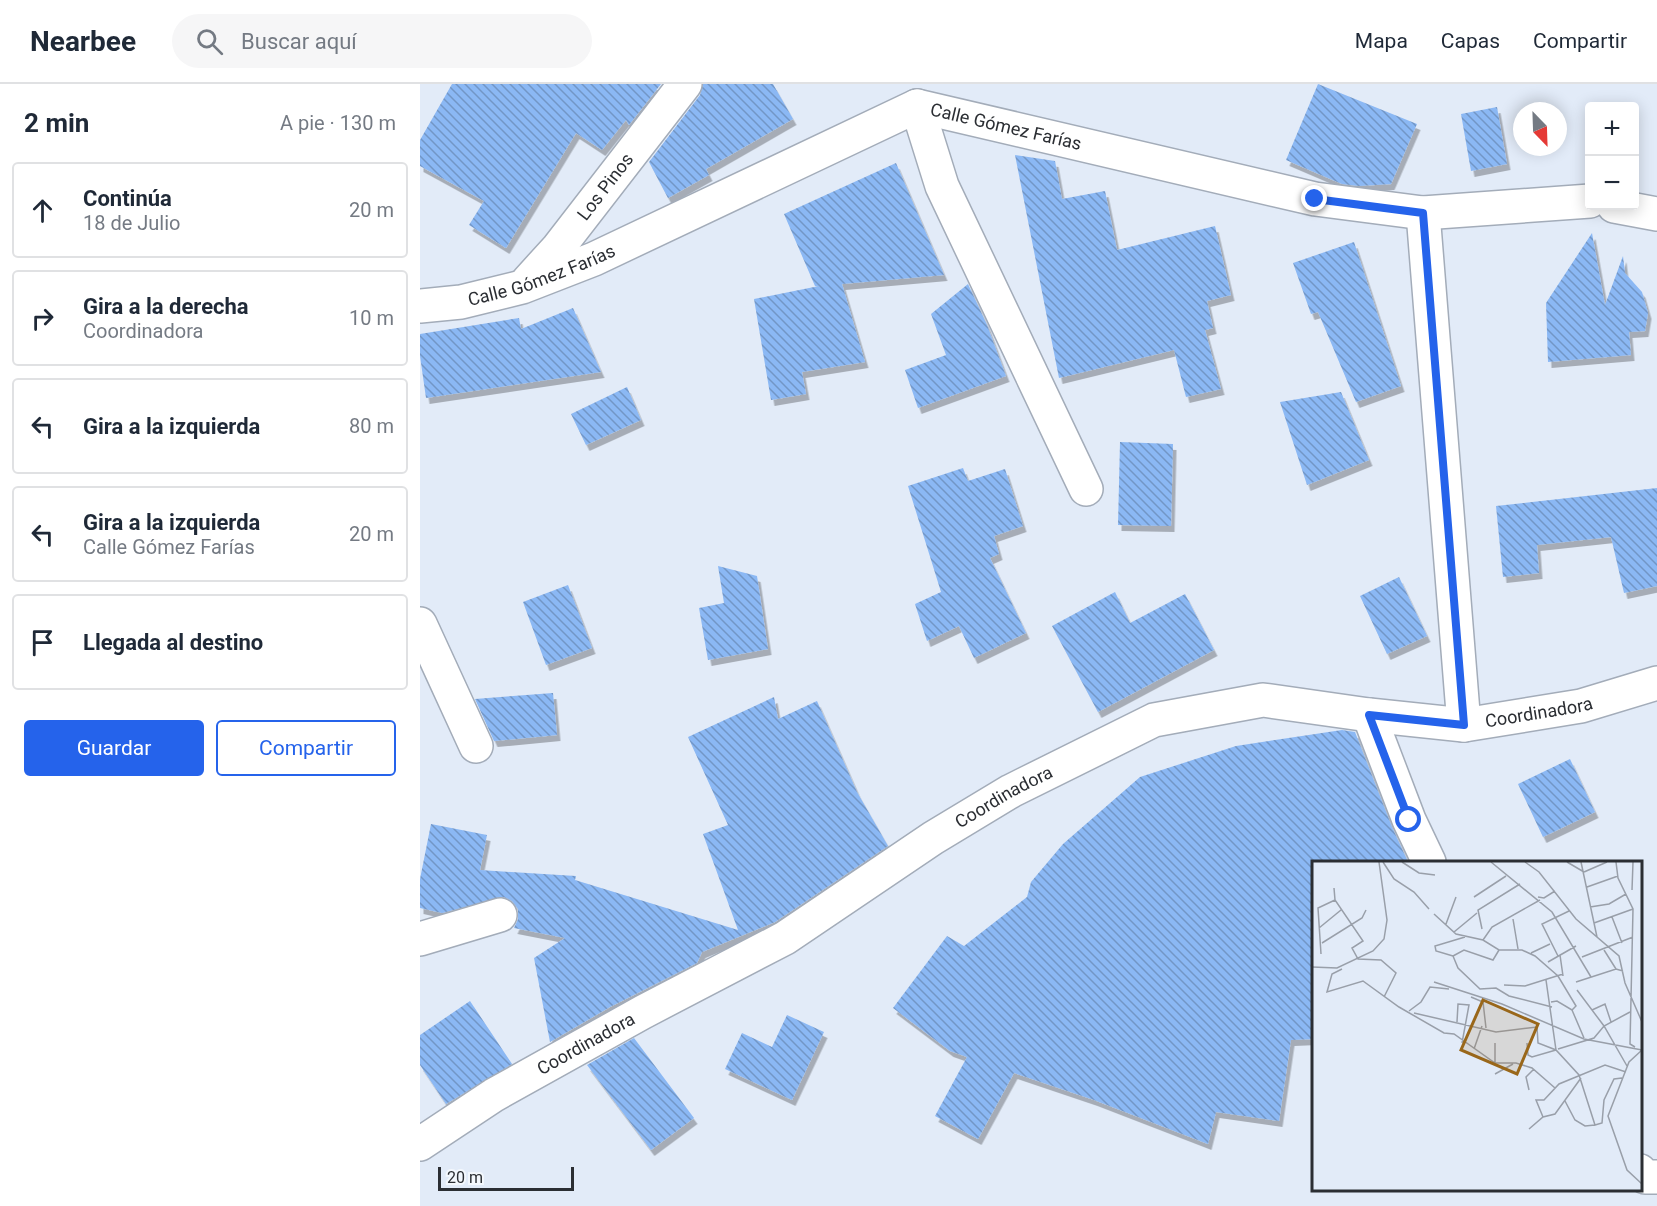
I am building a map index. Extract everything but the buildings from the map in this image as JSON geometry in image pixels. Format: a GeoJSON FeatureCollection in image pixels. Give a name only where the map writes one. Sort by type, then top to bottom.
{"type":"FeatureCollection","features":[{"type":"Feature","properties":{"kind":"street","name":"Los Pinos"},"geometry":{"type":"LineString","coordinates":[[522,287],[558,248],[685,84]]}},
{"type":"Feature","properties":{"kind":"street","name":"Calle Gómez Farías"},"geometry":{"type":"LineString","coordinates":[[420,306],[461,302],[522,287],[594,259],[917,106],[1315,199],[1423,213],[1585,201]]}},
{"type":"Feature","properties":{"kind":"street"},"geometry":{"type":"LineString","coordinates":[[917,106],[942,186],[1086,489]]}},
{"type":"Feature","properties":{"kind":"street"},"geometry":{"type":"LineString","coordinates":[[1636,210],[1657,214]]}},
{"type":"Feature","properties":{"kind":"street"},"geometry":{"type":"LineString","coordinates":[[1423,213],[1464,725]]}},
{"type":"Feature","properties":{"kind":"street"},"geometry":{"type":"LineString","coordinates":[[420,624],[476,746]]}},
{"type":"Feature","properties":{"kind":"street","name":"Coordinadora"},"geometry":{"type":"LineString","coordinates":[[420,1144],[494,1095],[644,1012],[785,938],[933,838],[1011,791],[1154,720],[1263,700],[1369,715],[1464,725],[1581,706],[1657,683]]}},
{"type":"Feature","properties":{"kind":"street"},"geometry":{"type":"LineString","coordinates":[[1369,715],[1409,820],[1429,861]]}},
{"type":"Feature","properties":{"kind":"street"},"geometry":{"type":"LineString","coordinates":[[420,939],[500,915]]}},
{"type":"Feature","properties":{"kind":"route"},"geometry":{"type":"LineString","coordinates":[[1315,199],[1423,213],[1453,562],[1464,725],[1369,715],[1409,820]]}}]}
